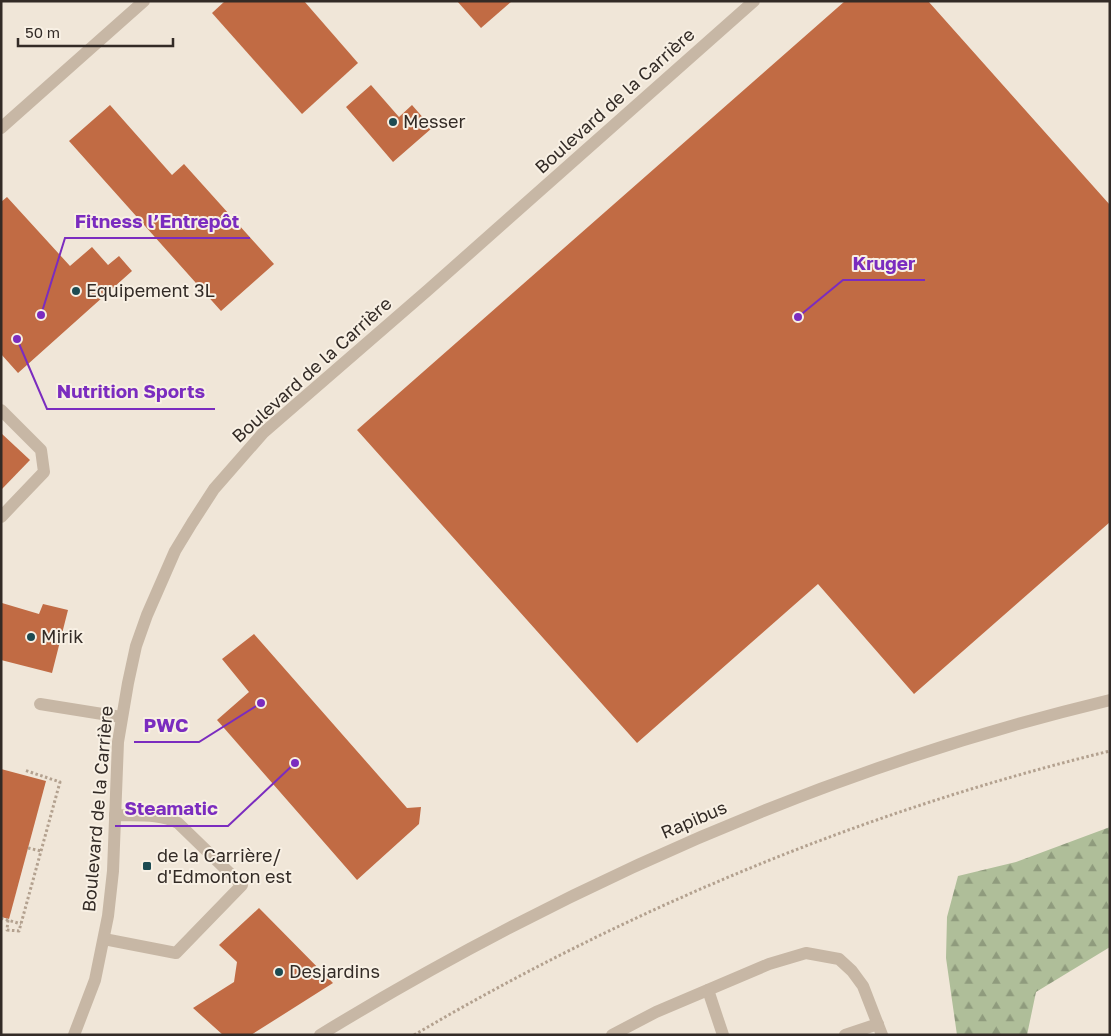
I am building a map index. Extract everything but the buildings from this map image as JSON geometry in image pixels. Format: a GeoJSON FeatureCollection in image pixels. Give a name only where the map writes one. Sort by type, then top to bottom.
{"type":"FeatureCollection","features":[{"type":"Feature","properties":{"kind":"street"},"geometry":{"type":"LineString","coordinates":[[1,128],[144,1]]}},
{"type":"Feature","properties":{"kind":"street","name":"Boulevard de la Carrière"},"geometry":{"type":"LineString","coordinates":[[74,1035],[95,980],[104,939],[112,886],[116,764],[121,717],[136,646],[175,551],[214,489],[262,433],[428,290],[754,1]]}},
{"type":"Feature","properties":{"kind":"street"},"geometry":{"type":"LineString","coordinates":[[1,410],[41,450],[44,472],[1,517]]}},
{"type":"Feature","properties":{"kind":"street","name":"Rapibus"},"geometry":{"type":"LineString","coordinates":[[320,1035],[409,981],[493,935],[588,887],[694,838],[783,802],[885,766],[989,733],[1110,700]]}},
{"type":"Feature","properties":{"kind":"street"},"geometry":{"type":"LineString","coordinates":[[40,704],[121,717]]}},
{"type":"Feature","properties":{"kind":"street"},"geometry":{"type":"LineString","coordinates":[[104,939],[176,953],[242,885],[178,823],[170,819],[115,815]]}},
{"type":"Feature","properties":{"kind":"street"},"geometry":{"type":"LineString","coordinates":[[612,1035],[630,1024],[708,990],[786,958],[806,953],[823,955],[838,960],[852,971],[863,986],[880,1029],[845,1035]]}},
{"type":"Feature","properties":{"kind":"street"},"geometry":{"type":"LineString","coordinates":[[708,990],[722,1035]]}},
{"type":"Feature","properties":{"kind":"path"},"geometry":{"type":"LineString","coordinates":[[414,1035],[563,954],[649,912],[740,873],[903,811],[1020,775],[1110,751]]}},
{"type":"Feature","properties":{"kind":"path"},"geometry":{"type":"LineString","coordinates":[[8,920],[7,930],[19,931],[60,782],[24,770]]}},
{"type":"Feature","properties":{"kind":"path"},"geometry":{"type":"LineString","coordinates":[[28,848],[41,851]]}},
{"type":"Feature","properties":{"kind":"path"},"geometry":{"type":"LineString","coordinates":[[1,918],[21,924]]}},
{"type":"Feature","properties":{"kind":"green space"},"geometry":{"type":"Polygon","coordinates":[[[1110,827],[1110,947],[1036,992],[1027,1035],[957,1035],[946,958],[947,917],[958,876],[1016,862],[1110,827]]]}},
{"type":"Feature","properties":{"kind":"place","name":"Messer"},"geometry":{"type":"Point","coordinates":[393,122]}},
{"type":"Feature","properties":{"kind":"place","name":"Equipement 3L"},"geometry":{"type":"Point","coordinates":[76,291]}},
{"type":"Feature","properties":{"kind":"place","name":"Fitness l’Entrepôt"},"geometry":{"type":"Point","coordinates":[41,315]}},
{"type":"Feature","properties":{"kind":"place","name":"Kruger"},"geometry":{"type":"Point","coordinates":[798,317]}},
{"type":"Feature","properties":{"kind":"place","name":"Nutrition Sports"},"geometry":{"type":"Point","coordinates":[17,339]}},
{"type":"Feature","properties":{"kind":"place","name":"Mirik"},"geometry":{"type":"Point","coordinates":[31,637]}},
{"type":"Feature","properties":{"kind":"place","name":"PWC"},"geometry":{"type":"Point","coordinates":[261,703]}},
{"type":"Feature","properties":{"kind":"place","name":"Steamatic"},"geometry":{"type":"Point","coordinates":[295,763]}},
{"type":"Feature","properties":{"kind":"place","name":"de la Carrière/ d'Edmonton est"},"geometry":{"type":"Point","coordinates":[147,866]}},
{"type":"Feature","properties":{"kind":"place","name":"Desjardins"},"geometry":{"type":"Point","coordinates":[279,972]}}]}
